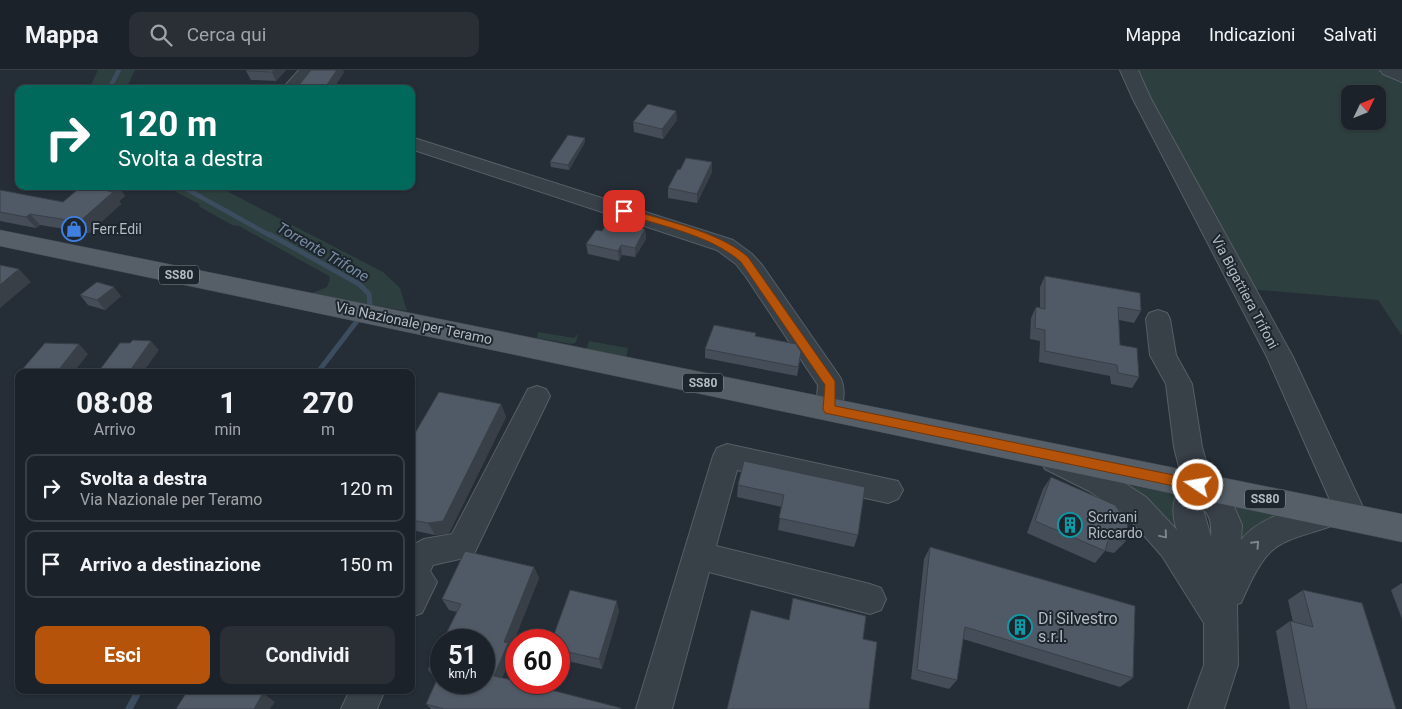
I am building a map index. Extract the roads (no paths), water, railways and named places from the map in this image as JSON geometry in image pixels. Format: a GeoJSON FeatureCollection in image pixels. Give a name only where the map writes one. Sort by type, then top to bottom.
{"type":"FeatureCollection","features":[{"type":"Feature","properties":{"kind":"main road","name":"Via Nazionale per Teramo"},"geometry":{"type":"LineString","coordinates":[[0,238],[1402,528]]}},
{"type":"Feature","properties":{"kind":"street"},"geometry":{"type":"LineString","coordinates":[[295,85],[308,70]]}},
{"type":"Feature","properties":{"kind":"street","name":"Via Bigattiera Trifoni"},"geometry":{"type":"LineString","coordinates":[[1128,70],[1142,100],[1280,357],[1342,516]]}},
{"type":"Feature","properties":{"kind":"street"},"geometry":{"type":"LineString","coordinates":[[1389,70],[1402,77]]}},
{"type":"Feature","properties":{"kind":"street"},"geometry":{"type":"LineString","coordinates":[[415,144],[725,245],[744,259],[754,271],[831,384],[829,409]]}},
{"type":"Feature","properties":{"kind":"street"},"geometry":{"type":"LineString","coordinates":[[1158,319],[1163,355],[1179,384],[1188,447],[1198,485],[1189,497],[1190,523],[1211,576],[1220,619],[1221,665],[1206,709]]}},
{"type":"Feature","properties":{"kind":"street"},"geometry":{"type":"LineString","coordinates":[[415,564],[462,546],[537,396]]}},
{"type":"Feature","properties":{"kind":"street"},"geometry":{"type":"LineString","coordinates":[[1037,452],[1099,482],[1136,506],[1174,546],[1220,619]]}},
{"type":"Feature","properties":{"kind":"street"},"geometry":{"type":"LineString","coordinates":[[654,709],[727,456],[888,490]]}},
{"type":"Feature","properties":{"kind":"street"},"geometry":{"type":"LineString","coordinates":[[1220,619],[1240,565],[1251,549],[1264,536],[1280,528],[1342,516]]}},
{"type":"Feature","properties":{"kind":"street"},"geometry":{"type":"LineString","coordinates":[[697,555],[870,599]]}},
{"type":"Feature","properties":{"kind":"street"},"geometry":{"type":"LineString","coordinates":[[415,567],[421,582],[415,594]]}},
{"type":"Feature","properties":{"kind":"street"},"geometry":{"type":"LineString","coordinates":[[359,709],[366,694]]}},
{"type":"Feature","properties":{"kind":"waterway","name":"Torrente Trifone"},"geometry":{"type":"LineString","coordinates":[[111,85],[119,70]]}},
{"type":"Feature","properties":{"kind":"waterway","name":"Torrente Trifone"},"geometry":{"type":"LineString","coordinates":[[188,190],[271,236]]}},
{"type":"Feature","properties":{"kind":"waterway","name":"Torrente Trifone"},"geometry":{"type":"LineString","coordinates":[[269,234],[359,284],[369,294],[370,304],[320,369]]}},
{"type":"Feature","properties":{"kind":"waterway","name":"Torrente Trifone"},"geometry":{"type":"LineString","coordinates":[[129,709],[137,694]]}},
{"type":"Feature","properties":{"kind":"place","name":"Ferr.Edil"},"geometry":{"type":"Point","coordinates":[74,229]}},
{"type":"Feature","properties":{"kind":"place","name":"Scrivani Riccardo"},"geometry":{"type":"Point","coordinates":[1070,525]}},
{"type":"Feature","properties":{"kind":"place","name":"Di Silvestro s.r.l."},"geometry":{"type":"Point","coordinates":[1020,627]}}]}
